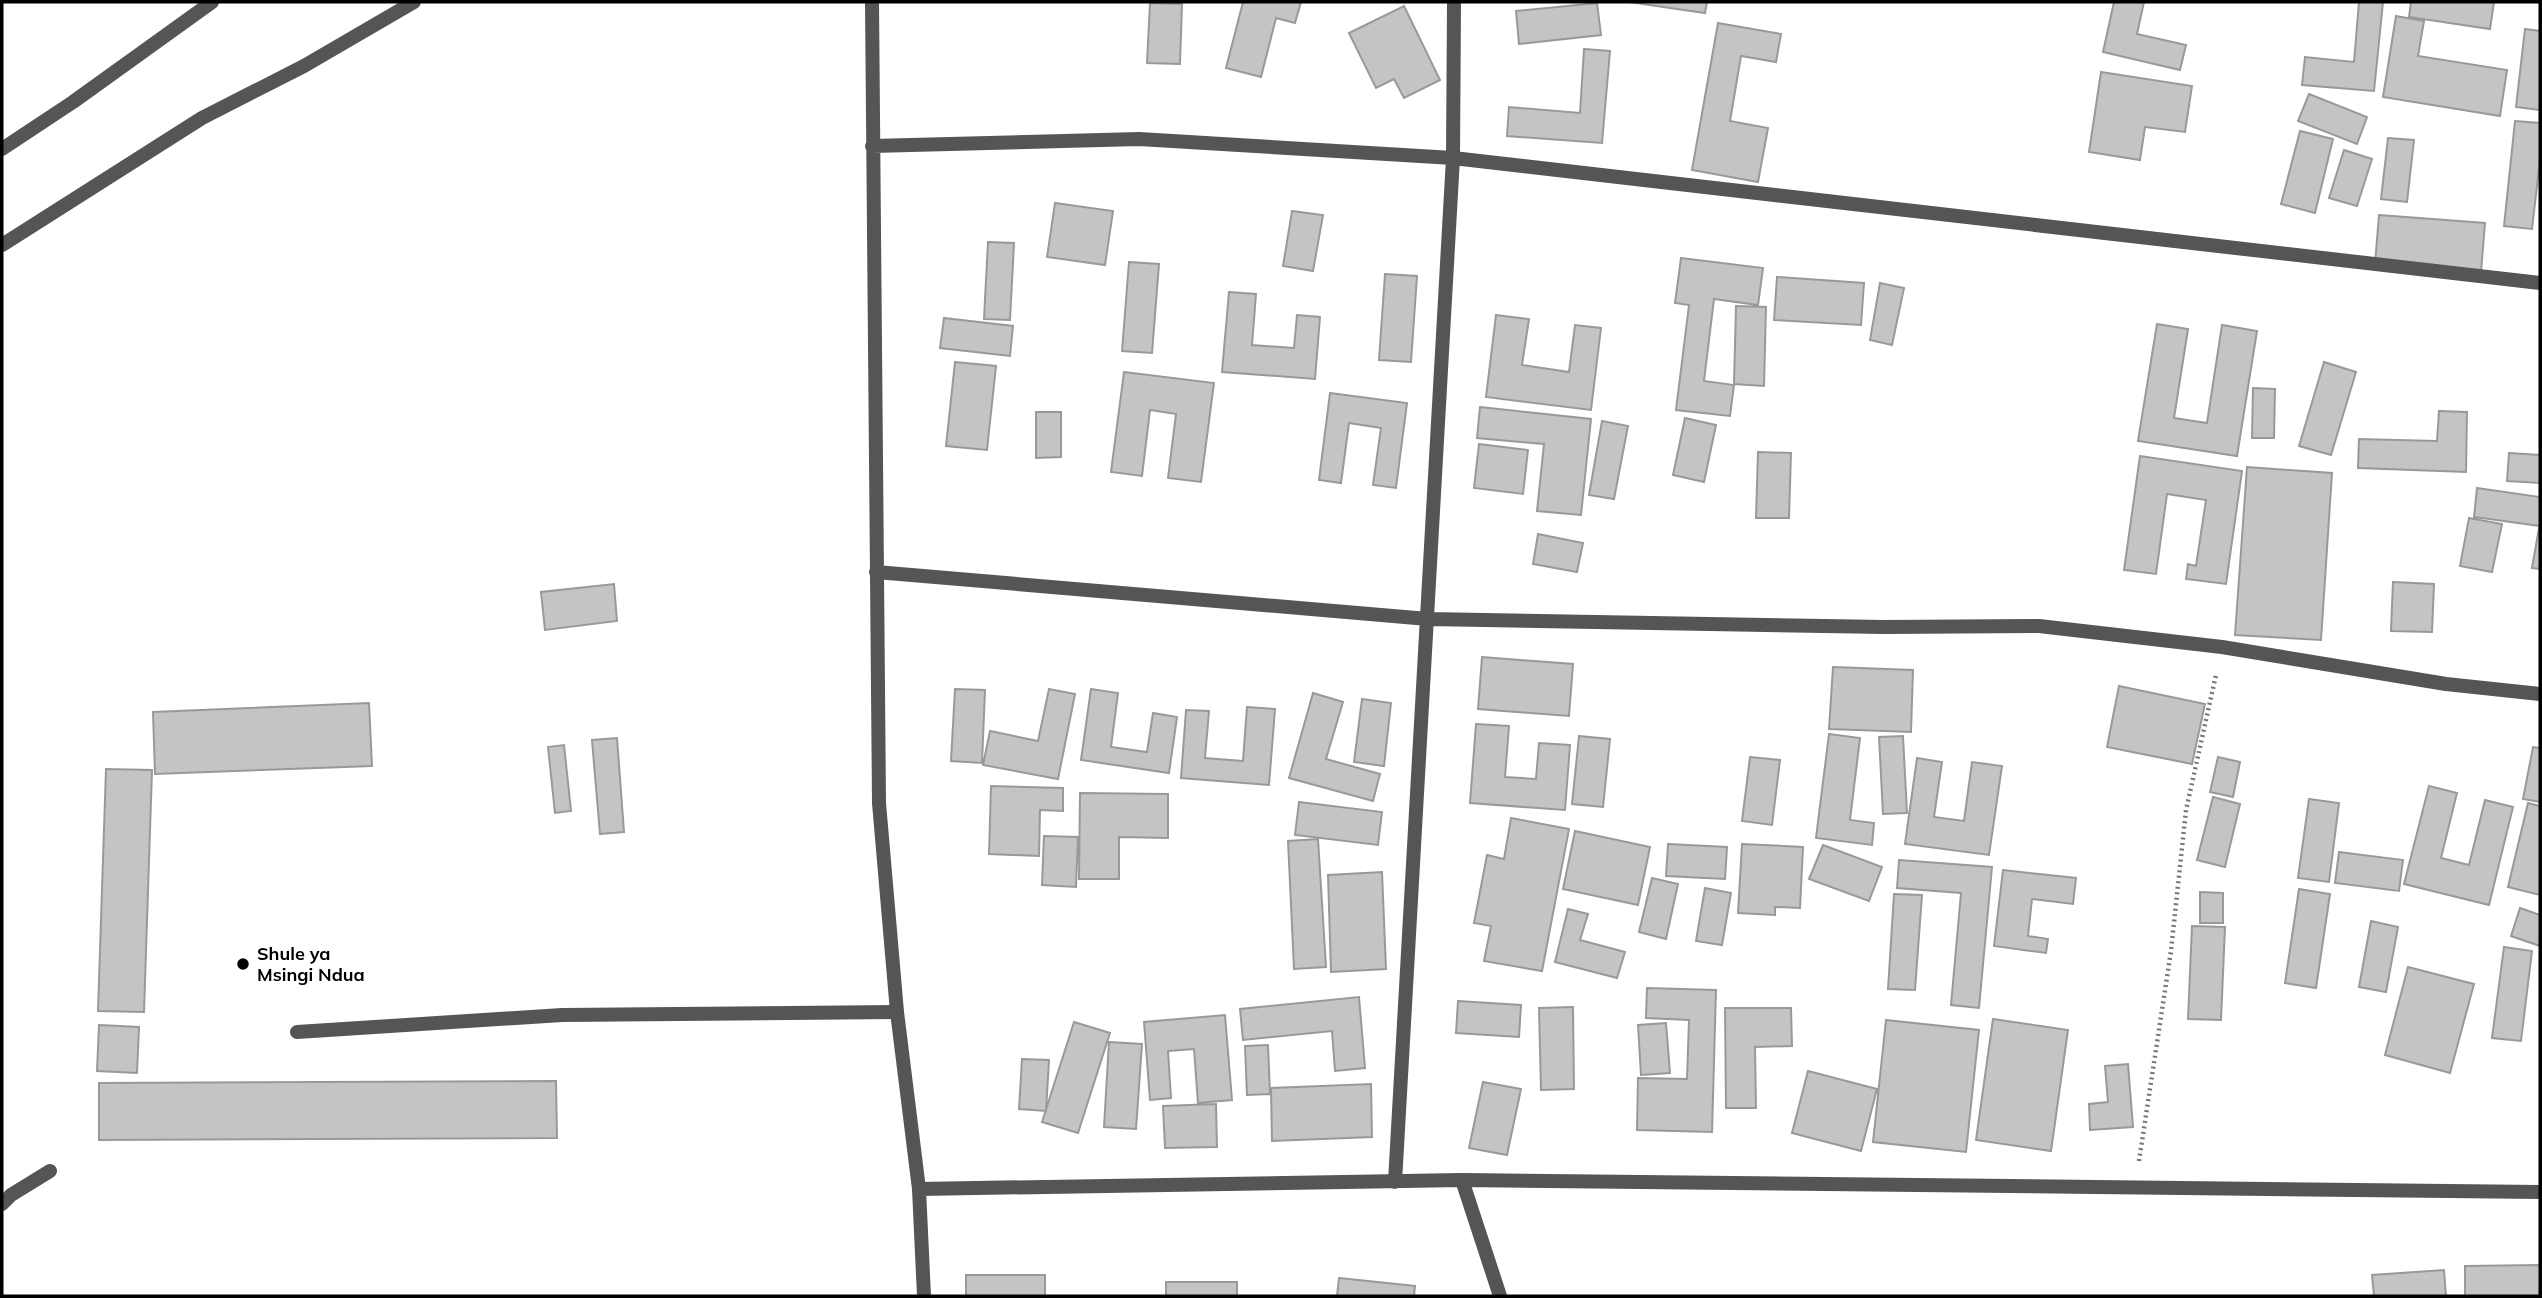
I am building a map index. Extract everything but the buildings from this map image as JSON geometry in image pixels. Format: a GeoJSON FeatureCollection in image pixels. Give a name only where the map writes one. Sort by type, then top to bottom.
{"type":"FeatureCollection","features":[{"type":"Feature","properties":{"kind":"street"},"geometry":{"type":"LineString","coordinates":[[2,149],[73,102],[212,2]]}},
{"type":"Feature","properties":{"kind":"street"},"geometry":{"type":"LineString","coordinates":[[2,245],[202,118],[304,66],[414,2]]}},
{"type":"Feature","properties":{"kind":"street"},"geometry":{"type":"LineString","coordinates":[[873,2],[878,803],[897,1013],[919,1189],[924,1296]]}},
{"type":"Feature","properties":{"kind":"street"},"geometry":{"type":"LineString","coordinates":[[1395,1182],[1453,158],[1454,2]]}},
{"type":"Feature","properties":{"kind":"street"},"geometry":{"type":"LineString","coordinates":[[872,146],[1139,139],[1453,158],[2540,283]]}},
{"type":"Feature","properties":{"kind":"street"},"geometry":{"type":"LineString","coordinates":[[876,572],[1428,619],[1884,627],[2039,626],[2222,647],[2446,684],[2540,694]]}},
{"type":"Feature","properties":{"kind":"street"},"geometry":{"type":"LineString","coordinates":[[297,1032],[562,1015],[897,1013]]}},
{"type":"Feature","properties":{"kind":"street"},"geometry":{"type":"LineString","coordinates":[[2,1204],[11,1195],[51,1171]]}},
{"type":"Feature","properties":{"kind":"street"},"geometry":{"type":"LineString","coordinates":[[919,1189],[1462,1180],[2540,1192]]}},
{"type":"Feature","properties":{"kind":"street"},"geometry":{"type":"LineString","coordinates":[[1462,1180],[1500,1296]]}},
{"type":"Feature","properties":{"kind":"path"},"geometry":{"type":"LineString","coordinates":[[2135,1187],[2171,951],[2186,810],[2222,647]]}},
{"type":"Feature","properties":{"kind":"place","name":"Shule ya Msingi Ndua"},"geometry":{"type":"Point","coordinates":[243,964]}}]}
